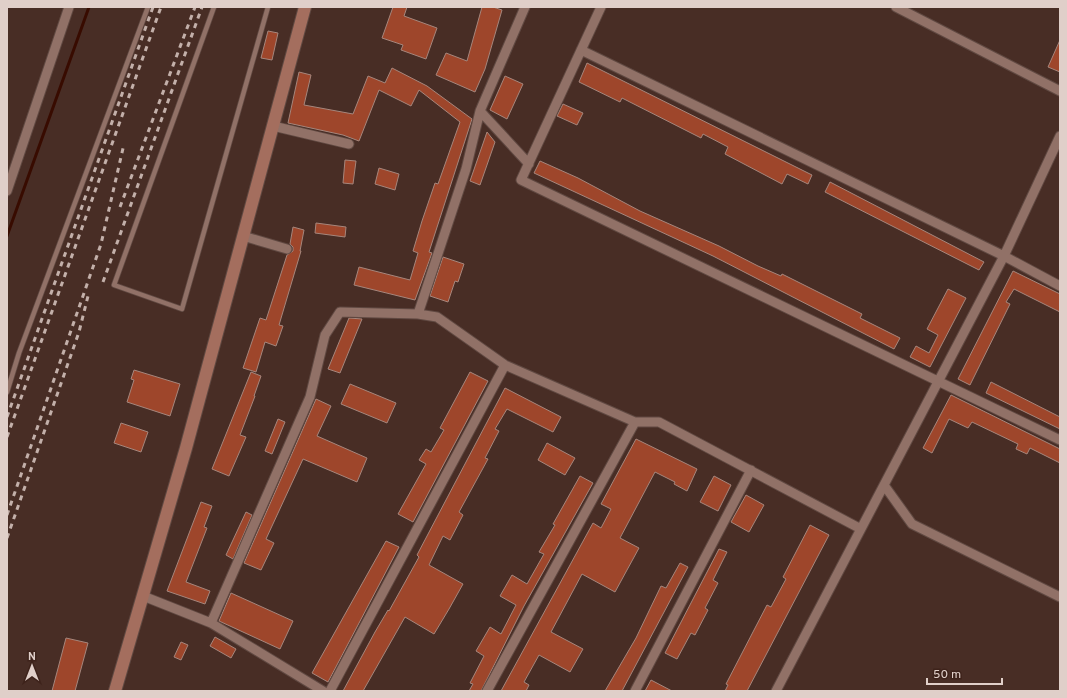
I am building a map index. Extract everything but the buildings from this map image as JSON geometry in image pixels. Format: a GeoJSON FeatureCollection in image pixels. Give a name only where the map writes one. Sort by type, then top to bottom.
{"type":"FeatureCollection","features":[{"type":"Feature","properties":{"kind":"main road"},"geometry":{"type":"LineString","coordinates":[[115,691],[186,448],[305,7]]}},
{"type":"Feature","properties":{"kind":"street"},"geometry":{"type":"LineString","coordinates":[[7,191],[69,7]]}},
{"type":"Feature","properties":{"kind":"street"},"geometry":{"type":"LineString","coordinates":[[418,314],[466,169],[480,111],[526,7]]}},
{"type":"Feature","properties":{"kind":"street"},"geometry":{"type":"LineString","coordinates":[[601,7],[521,180],[1060,440]]}},
{"type":"Feature","properties":{"kind":"street"},"geometry":{"type":"LineString","coordinates":[[896,7],[1060,90]]}},
{"type":"Feature","properties":{"kind":"street"},"geometry":{"type":"LineString","coordinates":[[581,50],[1004,256],[1060,286]]}},
{"type":"Feature","properties":{"kind":"street"},"geometry":{"type":"LineString","coordinates":[[480,111],[529,164]]}},
{"type":"Feature","properties":{"kind":"street"},"geometry":{"type":"LineString","coordinates":[[273,126],[349,144]]}},
{"type":"Feature","properties":{"kind":"street"},"geometry":{"type":"LineString","coordinates":[[776,691],[1004,256],[1060,136]]}},
{"type":"Feature","properties":{"kind":"street"},"geometry":{"type":"LineString","coordinates":[[243,236],[287,249]]}},
{"type":"Feature","properties":{"kind":"street"},"geometry":{"type":"LineString","coordinates":[[211,623],[310,397],[325,335],[340,312],[418,314],[437,317],[505,365],[635,422],[659,422],[861,529]]}},
{"type":"Feature","properties":{"kind":"street"},"geometry":{"type":"LineString","coordinates":[[330,691],[505,365]]}},
{"type":"Feature","properties":{"kind":"street"},"geometry":{"type":"LineString","coordinates":[[487,691],[635,422]]}},
{"type":"Feature","properties":{"kind":"street"},"geometry":{"type":"LineString","coordinates":[[635,691],[750,470]]}},
{"type":"Feature","properties":{"kind":"street"},"geometry":{"type":"LineString","coordinates":[[884,485],[912,524],[1060,597]]}},
{"type":"Feature","properties":{"kind":"street"},"geometry":{"type":"LineString","coordinates":[[143,596],[211,623],[323,691]]}},
{"type":"Feature","properties":{"kind":"lane"},"geometry":{"type":"LineString","coordinates":[[7,392],[20,353],[148,7]]}},
{"type":"Feature","properties":{"kind":"lane"},"geometry":{"type":"LineString","coordinates":[[214,7],[114,285],[182,309],[268,7]]}},
{"type":"Feature","properties":{"kind":"waterway"},"geometry":{"type":"LineString","coordinates":[[7,236],[89,7]]}},
{"type":"Feature","properties":{"kind":"railway"},"geometry":{"type":"LineString","coordinates":[[7,417],[153,7]]}},
{"type":"Feature","properties":{"kind":"railway"},"geometry":{"type":"LineString","coordinates":[[7,437],[161,7]]}},
{"type":"Feature","properties":{"kind":"railway"},"geometry":{"type":"LineString","coordinates":[[120,207],[195,7]]}},
{"type":"Feature","properties":{"kind":"railway"},"geometry":{"type":"LineString","coordinates":[[103,282],[202,7]]}},
{"type":"Feature","properties":{"kind":"railway"},"geometry":{"type":"LineString","coordinates":[[7,515],[101,244],[124,144]]}},
{"type":"Feature","properties":{"kind":"railway"},"geometry":{"type":"LineString","coordinates":[[7,538],[79,332],[89,292]]}}]}
